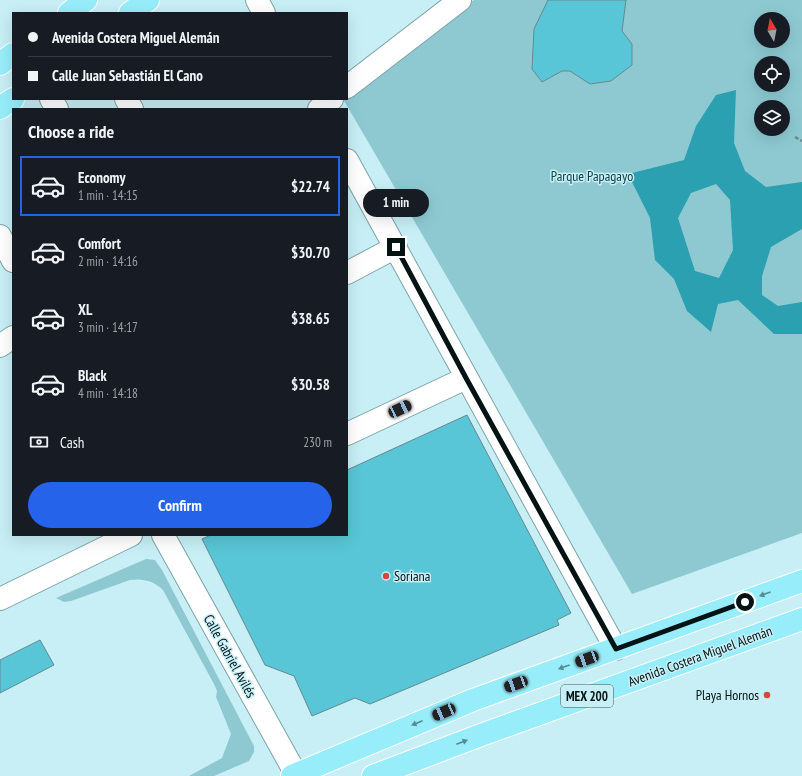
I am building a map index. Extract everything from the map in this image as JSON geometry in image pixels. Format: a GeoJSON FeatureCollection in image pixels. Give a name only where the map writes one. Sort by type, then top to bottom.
{"type":"FeatureCollection","features":[{"type":"Feature","properties":{"kind":"main road"},"geometry":{"type":"LineString","coordinates":[[70,12],[86,0]]}},
{"type":"Feature","properties":{"kind":"main road"},"geometry":{"type":"LineString","coordinates":[[131,12],[148,0]]}},
{"type":"Feature","properties":{"kind":"main road"},"geometry":{"type":"LineString","coordinates":[[0,64],[12,55]]}},
{"type":"Feature","properties":{"kind":"main road"},"geometry":{"type":"LineString","coordinates":[[0,108],[12,100]]}},
{"type":"Feature","properties":{"kind":"main road","name":"MEX 200"},"geometry":{"type":"LineString","coordinates":[[295,775],[473,700],[802,581]]}},
{"type":"Feature","properties":{"kind":"main road","name":"Avenida Costera Miguel Alemán"},"geometry":{"type":"LineString","coordinates":[[373,776],[481,735],[802,619]]}},
{"type":"Feature","properties":{"kind":"street"},"geometry":{"type":"LineString","coordinates":[[257,0],[263,12]]}},
{"type":"Feature","properties":{"kind":"street"},"geometry":{"type":"LineString","coordinates":[[348,86],[460,0]]}},
{"type":"Feature","properties":{"kind":"street"},"geometry":{"type":"LineString","coordinates":[[319,108],[331,100]]}},
{"type":"Feature","properties":{"kind":"street"},"geometry":{"type":"LineString","coordinates":[[348,162],[616,649]]}},
{"type":"Feature","properties":{"kind":"street"},"geometry":{"type":"LineString","coordinates":[[0,236],[12,259]]}},
{"type":"Feature","properties":{"kind":"street"},"geometry":{"type":"LineString","coordinates":[[348,272],[396,247]]}},
{"type":"Feature","properties":{"kind":"street"},"geometry":{"type":"LineString","coordinates":[[0,346],[12,338]]}},
{"type":"Feature","properties":{"kind":"street"},"geometry":{"type":"LineString","coordinates":[[348,434],[466,378]]}},
{"type":"Feature","properties":{"kind":"street"},"geometry":{"type":"LineString","coordinates":[[0,599],[129,536]]}},
{"type":"Feature","properties":{"kind":"street","name":"Calle Gabriel Avilés"},"geometry":{"type":"LineString","coordinates":[[164,536],[295,775]]}},
{"type":"Feature","properties":{"kind":"path"},"geometry":{"type":"LineString","coordinates":[[795,137],[802,140]]}},
{"type":"Feature","properties":{"kind":"green space","name":"Parque Papagayo"},"geometry":{"type":"Polygon","coordinates":[[[474,0],[802,0],[802,533],[632,594],[344,100],[348,100],[348,92],[474,0]]]}},
{"type":"Feature","properties":{"kind":"green space"},"geometry":{"type":"Polygon","coordinates":[[[146,559],[155,560],[162,570],[254,746],[254,752],[249,761],[214,776],[189,776],[222,758],[231,734],[216,697],[217,691],[215,686],[163,590],[152,582],[135,579],[71,601],[64,602],[56,598],[146,559]]]}},
{"type":"Feature","properties":{"kind":"shaded area"},"geometry":{"type":"Polygon","coordinates":[[[736,90],[734,143],[745,171],[766,187],[802,182],[802,229],[771,247],[762,276],[762,295],[778,306],[802,302],[802,334],[774,334],[738,300],[718,304],[711,332],[687,311],[674,279],[655,260],[650,218],[628,174],[684,160],[696,126],[716,95],[736,90]],[[716,184],[691,193],[678,218],[695,271],[719,278],[733,250],[730,200],[716,184]]]}},
{"type":"Feature","properties":{"kind":"building"},"geometry":{"type":"Polygon","coordinates":[[[548,0],[626,0],[622,31],[632,44],[632,65],[611,81],[590,84],[570,71],[562,71],[542,82],[532,69],[534,29],[548,0]]]}},
{"type":"Feature","properties":{"kind":"building","name":"Soriana"},"geometry":{"type":"Polygon","coordinates":[[[467,415],[571,613],[557,620],[559,625],[370,704],[355,698],[312,716],[294,676],[265,665],[202,539],[209,536],[348,536],[348,470],[467,415]]]}},
{"type":"Feature","properties":{"kind":"building"},"geometry":{"type":"Polygon","coordinates":[[[40,640],[54,665],[0,693],[0,660],[40,640]]]}},
{"type":"Feature","properties":{"kind":"place","name":"Soriana"},"geometry":{"type":"Point","coordinates":[386,576]}},
{"type":"Feature","properties":{"kind":"place","name":"Playa Hornos"},"geometry":{"type":"Point","coordinates":[767,695]}},
{"type":"Feature","properties":{"kind":"route"},"geometry":{"type":"LineString","coordinates":[[396,247],[466,378],[616,649],[745,602]]}}]}
